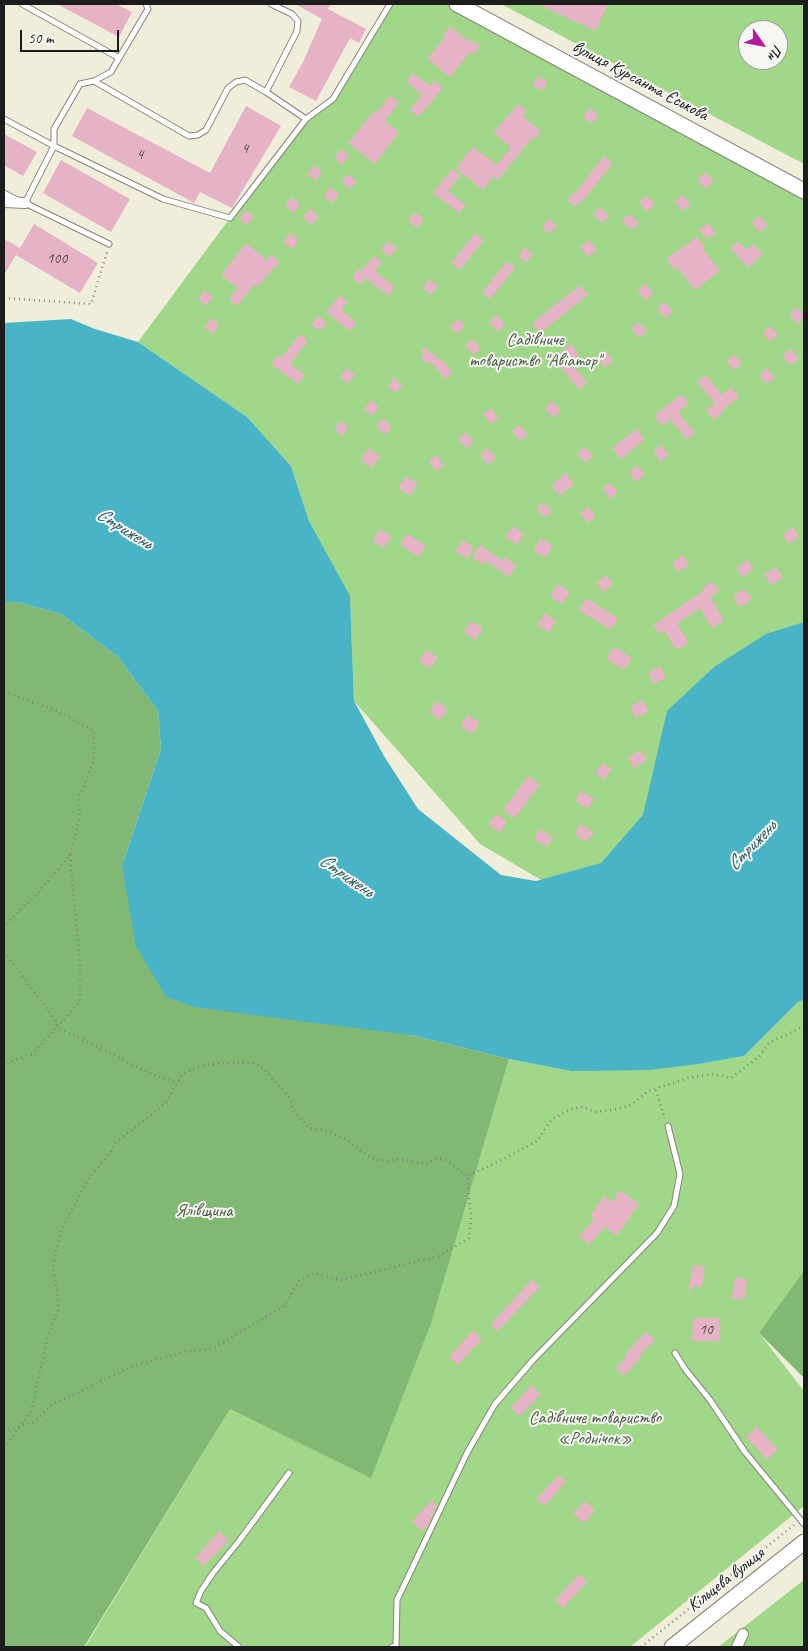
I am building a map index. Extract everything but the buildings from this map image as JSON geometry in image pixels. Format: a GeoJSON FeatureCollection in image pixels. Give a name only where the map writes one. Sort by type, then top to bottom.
{"type":"FeatureCollection","features":[{"type":"Feature","properties":{"kind":"street","name":"вулиця Курсанта Єськова"},"geometry":{"type":"LineString","coordinates":[[458,4],[804,191]]}},
{"type":"Feature","properties":{"kind":"street"},"geometry":{"type":"LineString","coordinates":[[4,202],[24,203]]}},
{"type":"Feature","properties":{"kind":"street","name":"Кільцева вулиця"},"geometry":{"type":"LineString","coordinates":[[672,1647],[804,1542]]}},
{"type":"Feature","properties":{"kind":"street"},"geometry":{"type":"LineString","coordinates":[[737,1647],[743,1634]]}},
{"type":"Feature","properties":{"kind":"lane"},"geometry":{"type":"LineString","coordinates":[[22,4],[119,58]]}},
{"type":"Feature","properties":{"kind":"lane"},"geometry":{"type":"LineString","coordinates":[[24,203],[54,146],[54,129],[80,84],[94,81],[111,72],[148,9],[146,4]]}},
{"type":"Feature","properties":{"kind":"lane"},"geometry":{"type":"LineString","coordinates":[[266,92],[298,31],[298,21],[292,14],[271,4]]}},
{"type":"Feature","properties":{"kind":"lane"},"geometry":{"type":"LineString","coordinates":[[4,119],[54,146],[163,199],[230,218],[306,120],[333,99],[390,4]]}},
{"type":"Feature","properties":{"kind":"lane"},"geometry":{"type":"LineString","coordinates":[[94,81],[189,136],[198,135],[206,130],[228,88],[236,82],[245,80],[306,120]]}},
{"type":"Feature","properties":{"kind":"lane"},"geometry":{"type":"LineString","coordinates":[[4,193],[109,244]]}},
{"type":"Feature","properties":{"kind":"lane"},"geometry":{"type":"LineString","coordinates":[[392,1647],[396,1646],[397,1600],[467,1453],[495,1404],[540,1353],[657,1233],[674,1206],[680,1174],[668,1126]]}},
{"type":"Feature","properties":{"kind":"lane"},"geometry":{"type":"LineString","coordinates":[[675,1353],[684,1369],[710,1400],[745,1452],[802,1522]]}},
{"type":"Feature","properties":{"kind":"lane"},"geometry":{"type":"LineString","coordinates":[[238,1647],[220,1631],[206,1608],[196,1603],[212,1573],[239,1541],[289,1473]]}},
{"type":"Feature","properties":{"kind":"path"},"geometry":{"type":"LineString","coordinates":[[4,298],[91,304],[109,244]]}},
{"type":"Feature","properties":{"kind":"path"},"geometry":{"type":"LineString","coordinates":[[4,692],[60,712],[94,731],[94,760],[78,798],[80,816],[70,855],[80,962],[80,1002],[32,1054],[10,1062],[4,1067]]}},
{"type":"Feature","properties":{"kind":"path"},"geometry":{"type":"LineString","coordinates":[[4,926],[36,895],[70,855]]}},
{"type":"Feature","properties":{"kind":"path"},"geometry":{"type":"LineString","coordinates":[[4,952],[57,1022],[57,1028]]}},
{"type":"Feature","properties":{"kind":"path"},"geometry":{"type":"LineString","coordinates":[[468,1176],[537,1141],[552,1119],[571,1109],[583,1107],[594,1112],[618,1109],[632,1104],[648,1091],[656,1090],[688,1078],[712,1074],[731,1078],[760,1057],[769,1043],[804,1026]]}},
{"type":"Feature","properties":{"kind":"path"},"geometry":{"type":"LineString","coordinates":[[57,1028],[154,1075],[178,1082]]}},
{"type":"Feature","properties":{"kind":"path"},"geometry":{"type":"LineString","coordinates":[[4,1448],[31,1412],[47,1340],[58,1310],[53,1265],[61,1230],[88,1179],[110,1153],[116,1142],[167,1101],[182,1076],[196,1067],[210,1064],[252,1062],[264,1069],[288,1095],[295,1113],[309,1128],[323,1130],[343,1138],[376,1160],[400,1159],[427,1164],[435,1159],[444,1159],[468,1176]]}},
{"type":"Feature","properties":{"kind":"path"},"geometry":{"type":"LineString","coordinates":[[656,1090],[668,1126]]}},
{"type":"Feature","properties":{"kind":"path"},"geometry":{"type":"LineString","coordinates":[[4,1432],[34,1422],[53,1404],[133,1366],[184,1352],[214,1348],[284,1306],[299,1281],[315,1273],[340,1280],[440,1256],[469,1238],[471,1217],[468,1176]]}},
{"type":"Feature","properties":{"kind":"path"},"geometry":{"type":"LineString","coordinates":[[641,1647],[802,1522]]}},
{"type":"Feature","properties":{"kind":"green space","name":"Садівниче товариство \"Авіатор\""},"geometry":{"type":"Polygon","coordinates":[[[390,4],[457,4],[804,191],[804,639],[627,859],[553,887],[480,844],[354,701],[350,597],[309,521],[291,466],[247,417],[138,342],[306,119],[333,99],[390,4]]]}},
{"type":"Feature","properties":{"kind":"green space"},"geometry":{"type":"Polygon","coordinates":[[[501,4],[804,4],[804,164],[501,4]]]}},
{"type":"Feature","properties":{"kind":"green space","name":"Ялівщина"},"geometry":{"type":"Polygon","coordinates":[[[4,602],[17,602],[61,614],[118,657],[158,711],[161,749],[122,866],[411,1035],[509,1059],[431,1324],[371,1478],[230,1409],[84,1647],[4,1647],[4,602]]]}},
{"type":"Feature","properties":{"kind":"green space","name":"Садівниче товариство «Роднічок»"},"geometry":{"type":"Polygon","coordinates":[[[804,1000],[804,1275],[759,1333],[804,1391],[804,1506],[630,1647],[85,1647],[230,1409],[371,1477],[431,1324],[509,1059],[571,1071],[699,1064],[744,1056],[798,1002],[804,1000]]]}},
{"type":"Feature","properties":{"kind":"green space"},"geometry":{"type":"Polygon","coordinates":[[[804,1271],[804,1378],[759,1333],[804,1271]]]}},
{"type":"Feature","properties":{"kind":"green space"},"geometry":{"type":"Polygon","coordinates":[[[804,1580],[804,1647],[718,1647],[804,1580]]]}},
{"type":"Feature","properties":{"kind":"water","name":"Стрижень"},"geometry":{"type":"Polygon","coordinates":[[[71,319],[95,329],[138,342],[247,417],[291,466],[309,521],[350,596],[354,701],[384,756],[418,809],[501,875],[536,881],[601,863],[643,815],[667,711],[714,667],[766,634],[804,622],[804,1000],[798,1002],[744,1056],[649,1070],[571,1071],[509,1059],[411,1035],[194,1007],[166,997],[136,946],[122,866],[161,749],[158,711],[118,657],[61,614],[17,602],[4,602],[4,323],[71,319]]]}}]}
